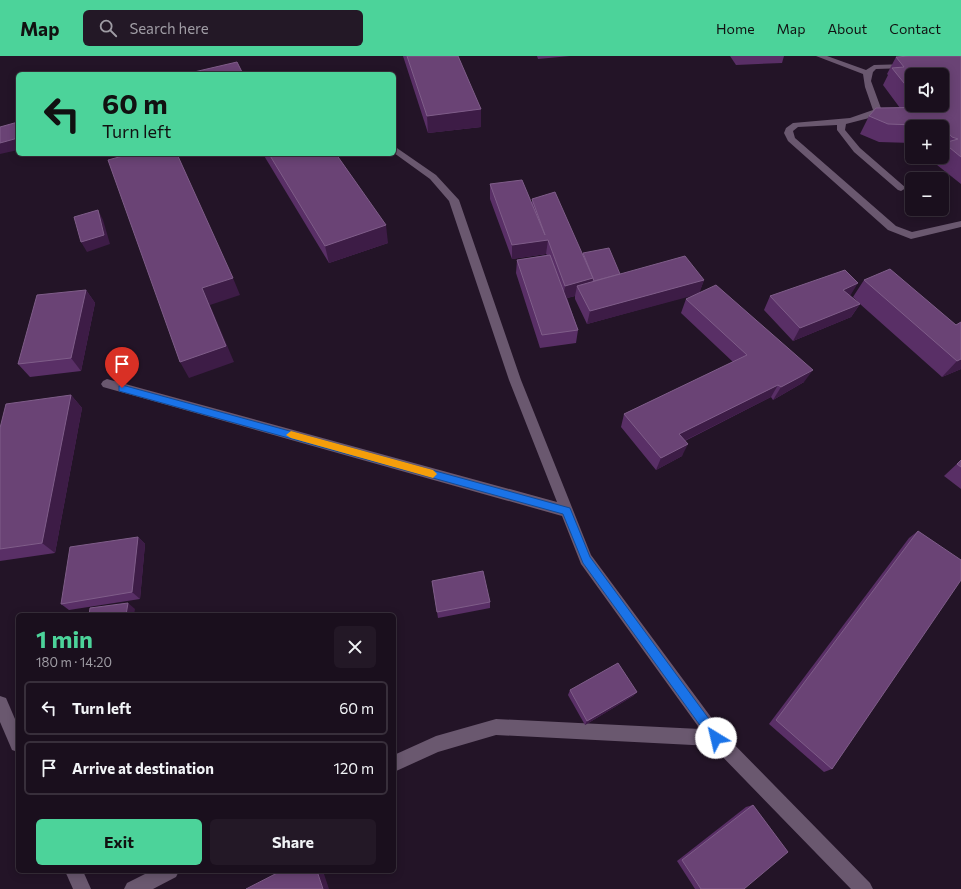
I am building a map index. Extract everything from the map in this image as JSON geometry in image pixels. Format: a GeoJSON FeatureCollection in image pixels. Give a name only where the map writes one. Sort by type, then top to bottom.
{"type":"FeatureCollection","features":[{"type":"Feature","properties":{"kind":"lane"},"geometry":{"type":"LineString","coordinates":[[820,56],[867,73]]}},
{"type":"Feature","properties":{"kind":"lane"},"geometry":{"type":"LineString","coordinates":[[914,66],[874,67],[869,69],[867,73],[867,80],[878,111],[872,116],[842,121],[796,125],[789,130],[788,133],[791,139],[892,228],[911,236],[961,224]]}},
{"type":"Feature","properties":{"kind":"lane"},"geometry":{"type":"LineString","coordinates":[[842,121],[841,130],[857,150],[901,188]]}},
{"type":"Feature","properties":{"kind":"lane"},"geometry":{"type":"LineString","coordinates":[[396,150],[434,177],[454,200],[515,380],[586,560],[716,738],[864,889]]}},
{"type":"Feature","properties":{"kind":"lane"},"geometry":{"type":"LineString","coordinates":[[107,384],[567,511]]}},
{"type":"Feature","properties":{"kind":"lane"},"geometry":{"type":"LineString","coordinates":[[0,704],[16,740]]}},
{"type":"Feature","properties":{"kind":"lane"},"geometry":{"type":"LineString","coordinates":[[396,763],[436,744],[496,727],[716,738]]}},
{"type":"Feature","properties":{"kind":"lane"},"geometry":{"type":"LineString","coordinates":[[75,873],[82,889]]}},
{"type":"Feature","properties":{"kind":"lane"},"geometry":{"type":"LineString","coordinates":[[132,889],[166,873]]}},
{"type":"Feature","properties":{"kind":"building"},"geometry":{"type":"Polygon","coordinates":[[[407,56],[458,56],[481,109],[427,116],[407,56]]]}},
{"type":"Feature","properties":{"kind":"building"},"geometry":{"type":"Polygon","coordinates":[[[961,56],[961,157],[949,147],[949,142],[958,139],[952,137],[949,134],[949,120],[905,120],[905,125],[888,124],[869,116],[876,108],[905,108],[905,112],[949,112],[949,68],[905,68],[905,84],[892,68],[904,67],[896,57],[961,56]]]}},
{"type":"Feature","properties":{"kind":"building"},"geometry":{"type":"Polygon","coordinates":[[[237,62],[242,72],[194,72],[237,62]]]}},
{"type":"Feature","properties":{"kind":"building"},"geometry":{"type":"Polygon","coordinates":[[[16,123],[16,139],[0,143],[0,127],[16,123]]]}},
{"type":"Feature","properties":{"kind":"building"},"geometry":{"type":"Polygon","coordinates":[[[123,156],[178,156],[233,278],[202,288],[226,346],[180,362],[108,160],[123,156]]]}},
{"type":"Feature","properties":{"kind":"building"},"geometry":{"type":"Polygon","coordinates":[[[270,156],[337,156],[386,225],[325,246],[270,156]]]}},
{"type":"Feature","properties":{"kind":"building"},"geometry":{"type":"Polygon","coordinates":[[[522,180],[545,235],[532,199],[555,192],[593,278],[565,286],[548,240],[512,245],[490,184],[522,180]]]}},
{"type":"Feature","properties":{"kind":"building"},"geometry":{"type":"Polygon","coordinates":[[[98,210],[104,235],[81,242],[74,217],[98,210]]]}},
{"type":"Feature","properties":{"kind":"building"},"geometry":{"type":"Polygon","coordinates":[[[609,248],[620,274],[594,281],[583,253],[609,248]]]}},
{"type":"Feature","properties":{"kind":"building"},"geometry":{"type":"Polygon","coordinates":[[[550,255],[578,330],[542,335],[517,260],[550,255]]]}},
{"type":"Feature","properties":{"kind":"building"},"geometry":{"type":"Polygon","coordinates":[[[685,256],[704,280],[590,311],[577,286],[685,256]]]}},
{"type":"Feature","properties":{"kind":"building"},"geometry":{"type":"Polygon","coordinates":[[[890,269],[956,325],[961,322],[961,359],[957,361],[864,280],[890,269]]]}},
{"type":"Feature","properties":{"kind":"building"},"geometry":{"type":"Polygon","coordinates":[[[845,270],[858,283],[843,290],[860,304],[800,328],[770,296],[845,270]]]}},
{"type":"Feature","properties":{"kind":"building"},"geometry":{"type":"Polygon","coordinates":[[[716,285],[813,370],[781,387],[778,385],[679,434],[688,444],[661,458],[624,414],[747,355],[686,299],[716,285]]]}},
{"type":"Feature","properties":{"kind":"building"},"geometry":{"type":"Polygon","coordinates":[[[86,290],[71,358],[18,364],[37,295],[86,290]]]}},
{"type":"Feature","properties":{"kind":"building"},"geometry":{"type":"Polygon","coordinates":[[[71,395],[42,543],[0,549],[0,428],[6,404],[71,395]]]}},
{"type":"Feature","properties":{"kind":"building"},"geometry":{"type":"Polygon","coordinates":[[[961,460],[961,467],[957,464],[961,460]]]}},
{"type":"Feature","properties":{"kind":"building"},"geometry":{"type":"Polygon","coordinates":[[[918,531],[961,560],[961,580],[832,769],[776,720],[918,531]]]}},
{"type":"Feature","properties":{"kind":"building"},"geometry":{"type":"Polygon","coordinates":[[[138,537],[132,592],[61,604],[70,547],[138,537]]]}},
{"type":"Feature","properties":{"kind":"building"},"geometry":{"type":"Polygon","coordinates":[[[483,571],[490,602],[437,612],[432,581],[483,571]]]}},
{"type":"Feature","properties":{"kind":"building"},"geometry":{"type":"Polygon","coordinates":[[[128,603],[126,613],[89,613],[90,608],[128,603]]]}},
{"type":"Feature","properties":{"kind":"building"},"geometry":{"type":"Polygon","coordinates":[[[618,663],[637,692],[587,721],[570,690],[618,663]]]}},
{"type":"Feature","properties":{"kind":"building"},"geometry":{"type":"Polygon","coordinates":[[[753,805],[788,852],[744,889],[701,889],[682,860],[753,805]]]}},
{"type":"Feature","properties":{"kind":"building"},"geometry":{"type":"Polygon","coordinates":[[[277,873],[318,873],[323,889],[246,889],[277,873]]]}},
{"type":"Feature","properties":{"kind":"slow traffic"},"geometry":{"type":"LineString","coordinates":[[291,435],[433,474]]}},
{"type":"Feature","properties":{"kind":"route"},"geometry":{"type":"LineString","coordinates":[[122,388],[567,511],[586,560],[716,738]]}}]}
